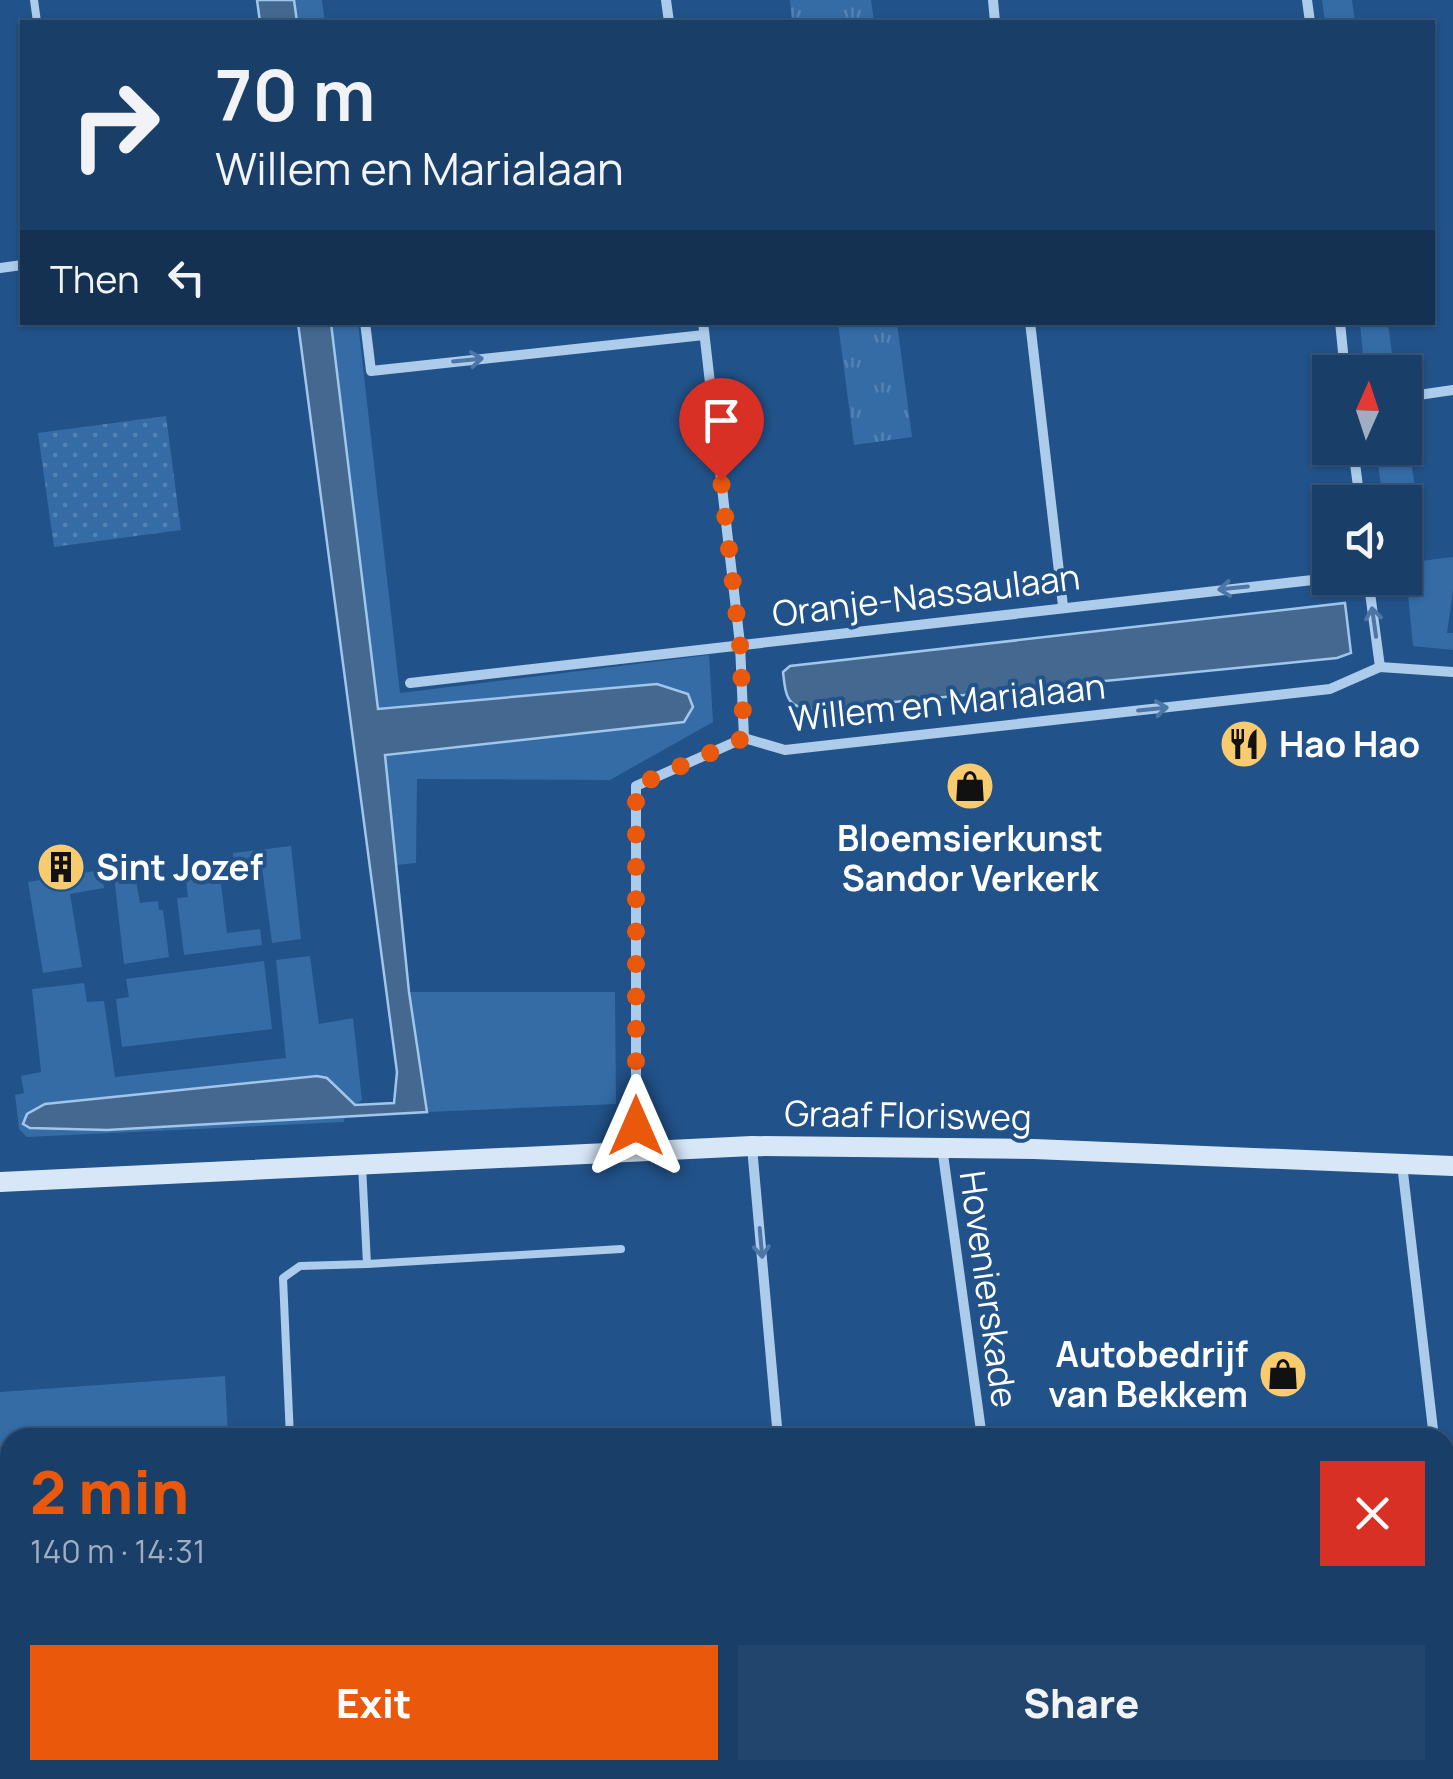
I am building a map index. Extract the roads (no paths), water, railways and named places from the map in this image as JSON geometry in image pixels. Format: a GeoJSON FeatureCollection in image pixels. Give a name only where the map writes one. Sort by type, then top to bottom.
{"type":"FeatureCollection","features":[{"type":"Feature","properties":{"kind":"street"},"geometry":{"type":"LineString","coordinates":[[365,325],[371,371],[703,329],[740,644],[744,738]]}},
{"type":"Feature","properties":{"kind":"street"},"geometry":{"type":"LineString","coordinates":[[1030,325],[1063,606]]}},
{"type":"Feature","properties":{"kind":"street"},"geometry":{"type":"LineString","coordinates":[[1340,325],[1343,355]]}},
{"type":"Feature","properties":{"kind":"street"},"geometry":{"type":"LineString","coordinates":[[1422,395],[1453,390]]}},
{"type":"Feature","properties":{"kind":"street","name":"Oranje-Nassaulaan"},"geometry":{"type":"LineString","coordinates":[[410,683],[1312,580]]}},
{"type":"Feature","properties":{"kind":"street"},"geometry":{"type":"LineString","coordinates":[[1370,595],[1380,666]]}},
{"type":"Feature","properties":{"kind":"street","name":"Willem en Marialaan"},"geometry":{"type":"LineString","coordinates":[[636,1150],[636,786],[744,738],[786,750],[1330,689],[1380,666],[1453,672]]}},
{"type":"Feature","properties":{"kind":"street"},"geometry":{"type":"LineString","coordinates":[[752,1146],[777,1428]]}},
{"type":"Feature","properties":{"kind":"street","name":"Graaf Florisweg"},"geometry":{"type":"LineString","coordinates":[[0,1182],[752,1146],[942,1147],[1453,1166]]}},
{"type":"Feature","properties":{"kind":"street","name":"Hovenierskade"},"geometry":{"type":"LineString","coordinates":[[942,1147],[981,1428]]}},
{"type":"Feature","properties":{"kind":"street"},"geometry":{"type":"LineString","coordinates":[[1402,1164],[1433,1428]]}},
{"type":"Feature","properties":{"kind":"lane"},"geometry":{"type":"LineString","coordinates":[[362,1166],[367,1264]]}},
{"type":"Feature","properties":{"kind":"lane"},"geometry":{"type":"LineString","coordinates":[[290,1428],[282,1278],[300,1266],[621,1249]]}},
{"type":"Feature","properties":{"kind":"place","name":"Hao Hao"},"geometry":{"type":"Point","coordinates":[1244,744]}},
{"type":"Feature","properties":{"kind":"place","name":"Bloemsierkunst Sandor Verkerk"},"geometry":{"type":"Point","coordinates":[970,786]}},
{"type":"Feature","properties":{"kind":"place","name":"Sint Jozef"},"geometry":{"type":"Point","coordinates":[61,867]}},
{"type":"Feature","properties":{"kind":"place","name":"Autobedrijf van Bekkem"},"geometry":{"type":"Point","coordinates":[1283,1374]}}]}
